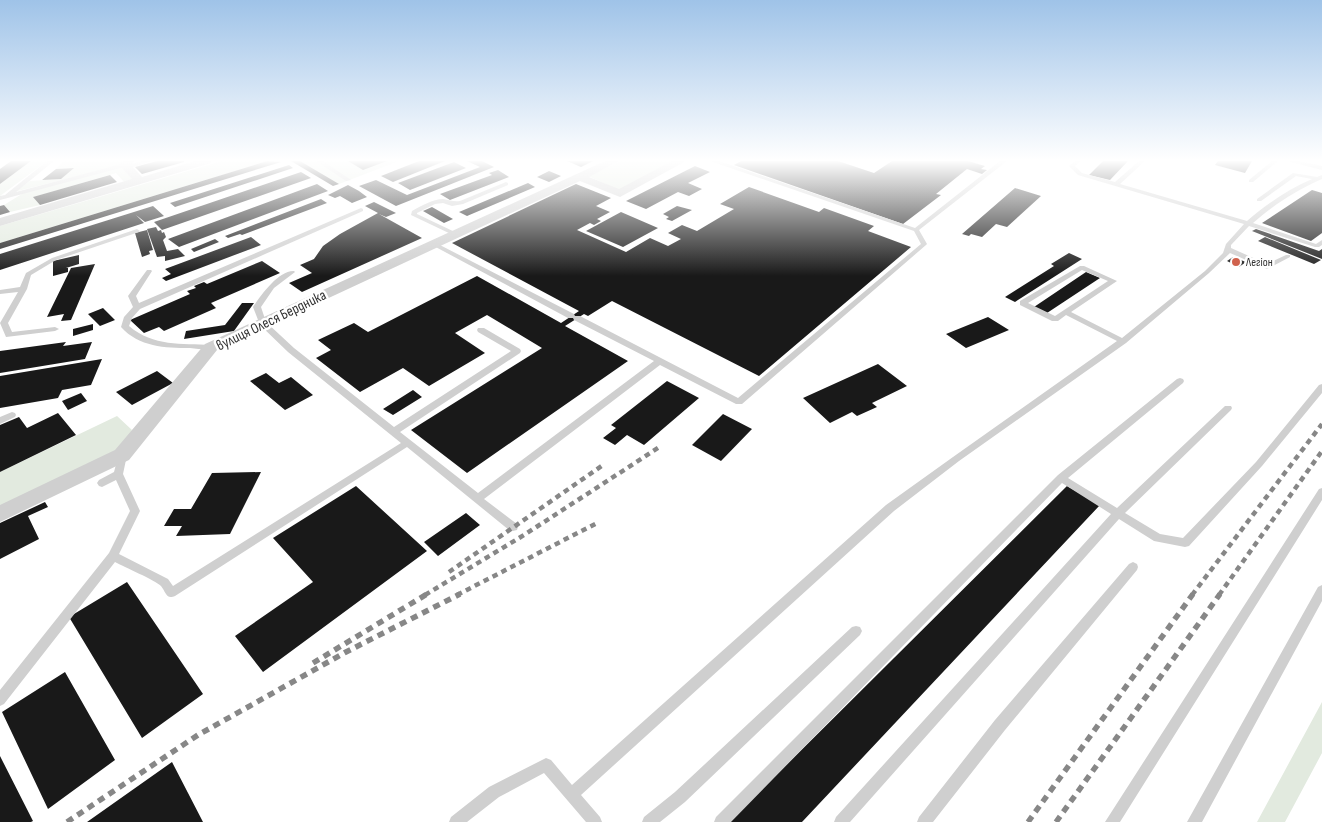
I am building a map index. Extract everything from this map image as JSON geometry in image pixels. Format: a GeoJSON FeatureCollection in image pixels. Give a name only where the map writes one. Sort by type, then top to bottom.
{"type":"FeatureCollection","features":[{"type":"Feature","properties":{"kind":"street"},"geometry":{"type":"LineString","coordinates":[[0,222],[75,199]]}},
{"type":"Feature","properties":{"kind":"street","name":"вулиця Олеся Бердника"},"geometry":{"type":"LineString","coordinates":[[0,514],[122,455],[211,348],[263,322],[530,199]]}},
{"type":"Feature","properties":{"kind":"lane"},"geometry":{"type":"LineString","coordinates":[[455,234],[414,216],[414,212],[433,203],[443,201],[461,203],[470,199]]}},
{"type":"Feature","properties":{"kind":"lane"},"geometry":{"type":"LineString","coordinates":[[434,244],[738,402],[924,244],[916,230],[826,199]]}},
{"type":"Feature","properties":{"kind":"lane"},"geometry":{"type":"LineString","coordinates":[[916,230],[955,199]]}},
{"type":"Feature","properties":{"kind":"lane"},"geometry":{"type":"LineString","coordinates":[[1166,199],[1249,223],[1317,246],[1322,242]]}},
{"type":"Feature","properties":{"kind":"lane"},"geometry":{"type":"LineString","coordinates":[[572,794],[890,508],[1123,341],[1207,272],[1229,250],[1228,246],[1249,223],[1278,199]]}},
{"type":"Feature","properties":{"kind":"lane"},"geometry":{"type":"LineString","coordinates":[[211,348],[158,345],[135,337],[124,327],[128,317],[137,307],[361,210]]}},
{"type":"Feature","properties":{"kind":"lane"},"geometry":{"type":"LineString","coordinates":[[55,329],[9,335],[4,323],[23,289],[28,274],[49,262],[137,231]]}},
{"type":"Feature","properties":{"kind":"lane"},"geometry":{"type":"LineString","coordinates":[[1229,250],[1267,267],[1288,256]]}},
{"type":"Feature","properties":{"kind":"lane"},"geometry":{"type":"LineString","coordinates":[[1082,267],[1113,281],[1082,302],[1066,312],[1055,319],[1023,303],[1082,267]]}},
{"type":"Feature","properties":{"kind":"lane"},"geometry":{"type":"LineString","coordinates":[[137,307],[132,296],[150,270]]}},
{"type":"Feature","properties":{"kind":"lane"},"geometry":{"type":"LineString","coordinates":[[292,272],[267,290],[257,307],[263,322],[290,350],[513,527]]}},
{"type":"Feature","properties":{"kind":"lane"},"geometry":{"type":"LineString","coordinates":[[0,292],[23,289]]}},
{"type":"Feature","properties":{"kind":"lane"},"geometry":{"type":"LineString","coordinates":[[1066,312],[1123,341]]}},
{"type":"Feature","properties":{"kind":"lane"},"geometry":{"type":"LineString","coordinates":[[393,432],[517,351],[481,330]]}},
{"type":"Feature","properties":{"kind":"lane"},"geometry":{"type":"LineString","coordinates":[[477,499],[660,361]]}},
{"type":"Feature","properties":{"kind":"lane"},"geometry":{"type":"LineString","coordinates":[[721,822],[1061,478],[1180,381]]}},
{"type":"Feature","properties":{"kind":"lane"},"geometry":{"type":"LineString","coordinates":[[1061,478],[1119,512],[1158,538],[1184,543],[1258,464],[1322,387]]}},
{"type":"Feature","properties":{"kind":"lane"},"geometry":{"type":"LineString","coordinates":[[840,822],[1119,512],[1228,408]]}},
{"type":"Feature","properties":{"kind":"lane"},"geometry":{"type":"LineString","coordinates":[[0,421],[12,415]]}},
{"type":"Feature","properties":{"kind":"lane"},"geometry":{"type":"LineString","coordinates":[[114,556],[164,582],[171,592],[407,443]]}},
{"type":"Feature","properties":{"kind":"lane"},"geometry":{"type":"LineString","coordinates":[[0,700],[114,556],[135,511],[118,474],[122,455]]}},
{"type":"Feature","properties":{"kind":"lane"},"geometry":{"type":"LineString","coordinates":[[102,483],[118,474]]}},
{"type":"Feature","properties":{"kind":"lane"},"geometry":{"type":"LineString","coordinates":[[1112,822],[1322,492]]}},
{"type":"Feature","properties":{"kind":"lane"},"geometry":{"type":"LineString","coordinates":[[924,822],[1000,725],[1133,567]]}},
{"type":"Feature","properties":{"kind":"lane"},"geometry":{"type":"LineString","coordinates":[[1194,822],[1322,590]]}},
{"type":"Feature","properties":{"kind":"lane"},"geometry":{"type":"LineString","coordinates":[[649,822],[680,797],[856,632]]}},
{"type":"Feature","properties":{"kind":"lane"},"geometry":{"type":"LineString","coordinates":[[456,822],[494,792],[546,766],[595,822]]}},
{"type":"Feature","properties":{"kind":"shaded area"},"geometry":{"type":"Polygon","coordinates":[[[13,199],[36,199],[40,205],[10,212],[4,205],[13,199]]]}},
{"type":"Feature","properties":{"kind":"shaded area"},"geometry":{"type":"Polygon","coordinates":[[[91,199],[142,199],[0,243],[0,226],[91,199]]]}},
{"type":"Feature","properties":{"kind":"shaded area"},"geometry":{"type":"Polygon","coordinates":[[[117,416],[132,430],[120,451],[0,507],[0,472],[117,416]]]}},
{"type":"Feature","properties":{"kind":"shaded area"},"geometry":{"type":"Polygon","coordinates":[[[1322,702],[1322,753],[1285,822],[1257,822],[1322,702]]]}},
{"type":"Feature","properties":{"kind":"building"},"geometry":{"type":"Polygon","coordinates":[[[35,199],[59,199],[40,205],[35,199]]]}},
{"type":"Feature","properties":{"kind":"building"},"geometry":{"type":"Polygon","coordinates":[[[142,199],[160,199],[0,249],[0,243],[142,199]]]}},
{"type":"Feature","properties":{"kind":"building"},"geometry":{"type":"Polygon","coordinates":[[[181,199],[198,199],[175,207],[170,203],[181,199]]]}},
{"type":"Feature","properties":{"kind":"building"},"geometry":{"type":"Polygon","coordinates":[[[221,199],[250,199],[162,230],[154,222],[221,199]]]}},
{"type":"Feature","properties":{"kind":"building"},"geometry":{"type":"Polygon","coordinates":[[[275,199],[306,199],[179,247],[168,239],[275,199]]]}},
{"type":"Feature","properties":{"kind":"building"},"geometry":{"type":"Polygon","coordinates":[[[320,199],[327,203],[242,235],[228,238],[225,236],[320,199]]]}},
{"type":"Feature","properties":{"kind":"building"},"geometry":{"type":"Polygon","coordinates":[[[346,199],[361,199],[352,203],[346,199]]]}},
{"type":"Feature","properties":{"kind":"building"},"geometry":{"type":"Polygon","coordinates":[[[384,199],[413,199],[396,206],[384,199]]]}},
{"type":"Feature","properties":{"kind":"building"},"geometry":{"type":"Polygon","coordinates":[[[489,199],[506,199],[467,216],[459,212],[489,199]]]}},
{"type":"Feature","properties":{"kind":"building"},"geometry":{"type":"Polygon","coordinates":[[[544,199],[608,199],[596,206],[610,212],[597,219],[601,221],[594,225],[590,223],[577,230],[626,252],[650,238],[668,246],[681,239],[668,233],[682,225],[697,231],[734,209],[720,204],[728,199],[784,199],[819,212],[824,208],[874,226],[868,231],[911,247],[759,376],[612,301],[588,316],[584,314],[565,326],[628,361],[467,473],[411,430],[542,348],[487,315],[455,333],[485,353],[429,386],[403,368],[360,392],[316,358],[331,350],[318,340],[354,323],[368,332],[477,276],[561,323],[579,311],[452,243],[544,199]]]}},
{"type":"Feature","properties":{"kind":"building"},"geometry":{"type":"Polygon","coordinates":[[[629,199],[664,199],[646,209],[626,201],[629,199]]]}},
{"type":"Feature","properties":{"kind":"building"},"geometry":{"type":"Polygon","coordinates":[[[832,199],[935,199],[903,224],[832,199]]]}},
{"type":"Feature","properties":{"kind":"building"},"geometry":{"type":"Polygon","coordinates":[[[1002,199],[1037,199],[1007,227],[996,224],[982,237],[962,234],[1002,199]]]}},
{"type":"Feature","properties":{"kind":"building"},"geometry":{"type":"Polygon","coordinates":[[[1298,199],[1322,199],[1322,233],[1311,241],[1262,223],[1298,199]]]}},
{"type":"Feature","properties":{"kind":"building"},"geometry":{"type":"Polygon","coordinates":[[[374,202],[396,213],[386,217],[379,214],[422,238],[302,292],[289,283],[312,273],[300,265],[314,259],[323,246],[340,234],[378,213],[365,206],[374,202]]]}},
{"type":"Feature","properties":{"kind":"building"},"geometry":{"type":"Polygon","coordinates":[[[4,205],[10,212],[0,215],[0,206],[4,205]]]}},
{"type":"Feature","properties":{"kind":"building"},"geometry":{"type":"Polygon","coordinates":[[[153,206],[164,216],[145,222],[136,215],[144,223],[0,270],[0,254],[153,206]]]}},
{"type":"Feature","properties":{"kind":"building"},"geometry":{"type":"Polygon","coordinates":[[[677,206],[692,210],[672,221],[666,219],[669,217],[663,214],[677,206]]]}},
{"type":"Feature","properties":{"kind":"building"},"geometry":{"type":"Polygon","coordinates":[[[432,207],[453,219],[444,223],[423,211],[432,207]]]}},
{"type":"Feature","properties":{"kind":"building"},"geometry":{"type":"Polygon","coordinates":[[[621,212],[658,228],[623,247],[586,231],[621,212]]]}},
{"type":"Feature","properties":{"kind":"building"},"geometry":{"type":"Polygon","coordinates":[[[156,227],[158,231],[164,232],[166,237],[163,240],[167,251],[178,249],[185,256],[165,261],[165,256],[157,257],[147,229],[156,227]]]}},
{"type":"Feature","properties":{"kind":"building"},"geometry":{"type":"Polygon","coordinates":[[[1256,229],[1319,251],[1322,249],[1322,259],[1252,231],[1256,229]]]}},
{"type":"Feature","properties":{"kind":"building"},"geometry":{"type":"Polygon","coordinates":[[[147,230],[153,250],[149,251],[150,254],[142,257],[135,233],[147,230]]]}},
{"type":"Feature","properties":{"kind":"building"},"geometry":{"type":"Polygon","coordinates":[[[251,237],[261,245],[166,281],[162,278],[171,274],[165,269],[251,237]]]}},
{"type":"Feature","properties":{"kind":"building"},"geometry":{"type":"Polygon","coordinates":[[[1265,237],[1321,260],[1314,264],[1258,241],[1265,237]]]}},
{"type":"Feature","properties":{"kind":"building"},"geometry":{"type":"Polygon","coordinates":[[[215,239],[219,242],[194,252],[191,249],[215,239]]]}},
{"type":"Feature","properties":{"kind":"building"},"geometry":{"type":"Polygon","coordinates":[[[1069,253],[1082,259],[1015,302],[1005,297],[1054,266],[1051,264],[1069,253]]]}},
{"type":"Feature","properties":{"kind":"building"},"geometry":{"type":"Polygon","coordinates":[[[79,255],[79,264],[66,268],[68,268],[68,272],[53,276],[53,261],[79,255]]]}},
{"type":"Feature","properties":{"kind":"building","name":"Легіон"},"geometry":{"type":"Polygon","coordinates":[[[1233,257],[1246,262],[1239,267],[1227,261],[1233,257]]]}},
{"type":"Feature","properties":{"kind":"building"},"geometry":{"type":"Polygon","coordinates":[[[262,261],[280,273],[211,303],[216,308],[164,331],[159,327],[144,333],[130,320],[190,294],[187,291],[196,288],[194,286],[204,282],[207,284],[262,261]]]}},
{"type":"Feature","properties":{"kind":"building"},"geometry":{"type":"Polygon","coordinates":[[[95,264],[71,320],[61,321],[64,314],[47,317],[71,268],[95,264]]]}},
{"type":"Feature","properties":{"kind":"building"},"geometry":{"type":"Polygon","coordinates":[[[1086,272],[1100,278],[1047,313],[1034,307],[1086,272]]]}},
{"type":"Feature","properties":{"kind":"building"},"geometry":{"type":"Polygon","coordinates":[[[242,303],[254,303],[234,331],[184,339],[186,331],[225,325],[242,303]]]}},
{"type":"Feature","properties":{"kind":"building"},"geometry":{"type":"Polygon","coordinates":[[[103,308],[115,320],[100,326],[88,314],[103,308]]]}},
{"type":"Feature","properties":{"kind":"building"},"geometry":{"type":"Polygon","coordinates":[[[988,317],[1009,330],[966,348],[946,334],[988,317]]]}},
{"type":"Feature","properties":{"kind":"building"},"geometry":{"type":"Polygon","coordinates":[[[93,324],[93,330],[73,336],[73,329],[93,324]]]}},
{"type":"Feature","properties":{"kind":"building"},"geometry":{"type":"Polygon","coordinates":[[[66,342],[63,346],[92,342],[85,359],[0,373],[0,351],[66,342]]]}},
{"type":"Feature","properties":{"kind":"building"},"geometry":{"type":"Polygon","coordinates":[[[102,359],[91,385],[62,390],[58,398],[0,408],[0,376],[102,359]]]}},
{"type":"Feature","properties":{"kind":"building"},"geometry":{"type":"Polygon","coordinates":[[[878,364],[907,386],[872,403],[877,407],[857,416],[852,412],[830,423],[803,398],[878,364]]]}},
{"type":"Feature","properties":{"kind":"building"},"geometry":{"type":"Polygon","coordinates":[[[157,371],[173,383],[132,405],[116,392],[157,371]]]}},
{"type":"Feature","properties":{"kind":"building"},"geometry":{"type":"Polygon","coordinates":[[[266,373],[279,383],[291,377],[313,395],[285,410],[250,381],[266,373]]]}},
{"type":"Feature","properties":{"kind":"building"},"geometry":{"type":"Polygon","coordinates":[[[667,381],[699,398],[644,445],[627,435],[615,445],[603,438],[616,428],[611,425],[667,381]]]}},
{"type":"Feature","properties":{"kind":"building"},"geometry":{"type":"Polygon","coordinates":[[[413,390],[422,397],[393,415],[383,409],[413,390]]]}},
{"type":"Feature","properties":{"kind":"building"},"geometry":{"type":"Polygon","coordinates":[[[81,393],[87,401],[68,410],[62,401],[81,393]]]}},
{"type":"Feature","properties":{"kind":"building"},"geometry":{"type":"Polygon","coordinates":[[[58,413],[76,435],[0,472],[0,425],[19,417],[27,428],[58,413]]]}},
{"type":"Feature","properties":{"kind":"building"},"geometry":{"type":"Polygon","coordinates":[[[723,414],[752,429],[721,461],[692,445],[723,414]]]}},
{"type":"Feature","properties":{"kind":"building"},"geometry":{"type":"Polygon","coordinates":[[[261,472],[230,534],[176,536],[182,526],[164,526],[174,509],[191,509],[212,473],[261,472]]]}},
{"type":"Feature","properties":{"kind":"building"},"geometry":{"type":"Polygon","coordinates":[[[356,486],[427,551],[263,672],[235,636],[313,582],[273,538],[356,486]]]}},
{"type":"Feature","properties":{"kind":"building"},"geometry":{"type":"Polygon","coordinates":[[[1067,486],[1100,505],[802,822],[729,822],[1067,486]]]}},
{"type":"Feature","properties":{"kind":"building"},"geometry":{"type":"Polygon","coordinates":[[[45,502],[48,507],[28,516],[39,539],[0,559],[0,523],[45,502]]]}},
{"type":"Feature","properties":{"kind":"building"},"geometry":{"type":"Polygon","coordinates":[[[466,513],[480,525],[438,556],[424,542],[466,513]]]}},
{"type":"Feature","properties":{"kind":"building"},"geometry":{"type":"Polygon","coordinates":[[[127,582],[203,694],[142,738],[69,617],[127,582]]]}},
{"type":"Feature","properties":{"kind":"building"},"geometry":{"type":"Polygon","coordinates":[[[65,672],[115,760],[48,809],[2,712],[65,672]]]}},
{"type":"Feature","properties":{"kind":"building"},"geometry":{"type":"Polygon","coordinates":[[[0,756],[33,821],[31,822],[0,822],[0,756]]]}},
{"type":"Feature","properties":{"kind":"building"},"geometry":{"type":"Polygon","coordinates":[[[172,762],[203,822],[87,822],[172,762]]]}},
{"type":"Feature","properties":{"kind":"railway"},"geometry":{"type":"LineString","coordinates":[[1192,595],[1322,424]]}},
{"type":"Feature","properties":{"kind":"railway"},"geometry":{"type":"LineString","coordinates":[[425,595],[524,535],[661,446]]}},
{"type":"Feature","properties":{"kind":"railway"},"geometry":{"type":"LineString","coordinates":[[1219,595],[1322,451]]}},
{"type":"Feature","properties":{"kind":"railway"},"geometry":{"type":"LineString","coordinates":[[449,572],[603,465]]}},
{"type":"Feature","properties":{"kind":"railway"},"geometry":{"type":"LineString","coordinates":[[457,595],[597,523]]}},
{"type":"Feature","properties":{"kind":"railway"},"geometry":{"type":"LineString","coordinates":[[313,663],[427,594]]}},
{"type":"Feature","properties":{"kind":"railway"},"geometry":{"type":"LineString","coordinates":[[67,822],[198,735],[346,652],[460,594]]}},
{"type":"Feature","properties":{"kind":"railway"},"geometry":{"type":"LineString","coordinates":[[1028,822],[1193,594]]}},
{"type":"Feature","properties":{"kind":"railway"},"geometry":{"type":"LineString","coordinates":[[1056,822],[1220,594]]}},
{"type":"Feature","properties":{"kind":"place","name":"Легіон"},"geometry":{"type":"Point","coordinates":[1236,262]}}]}
